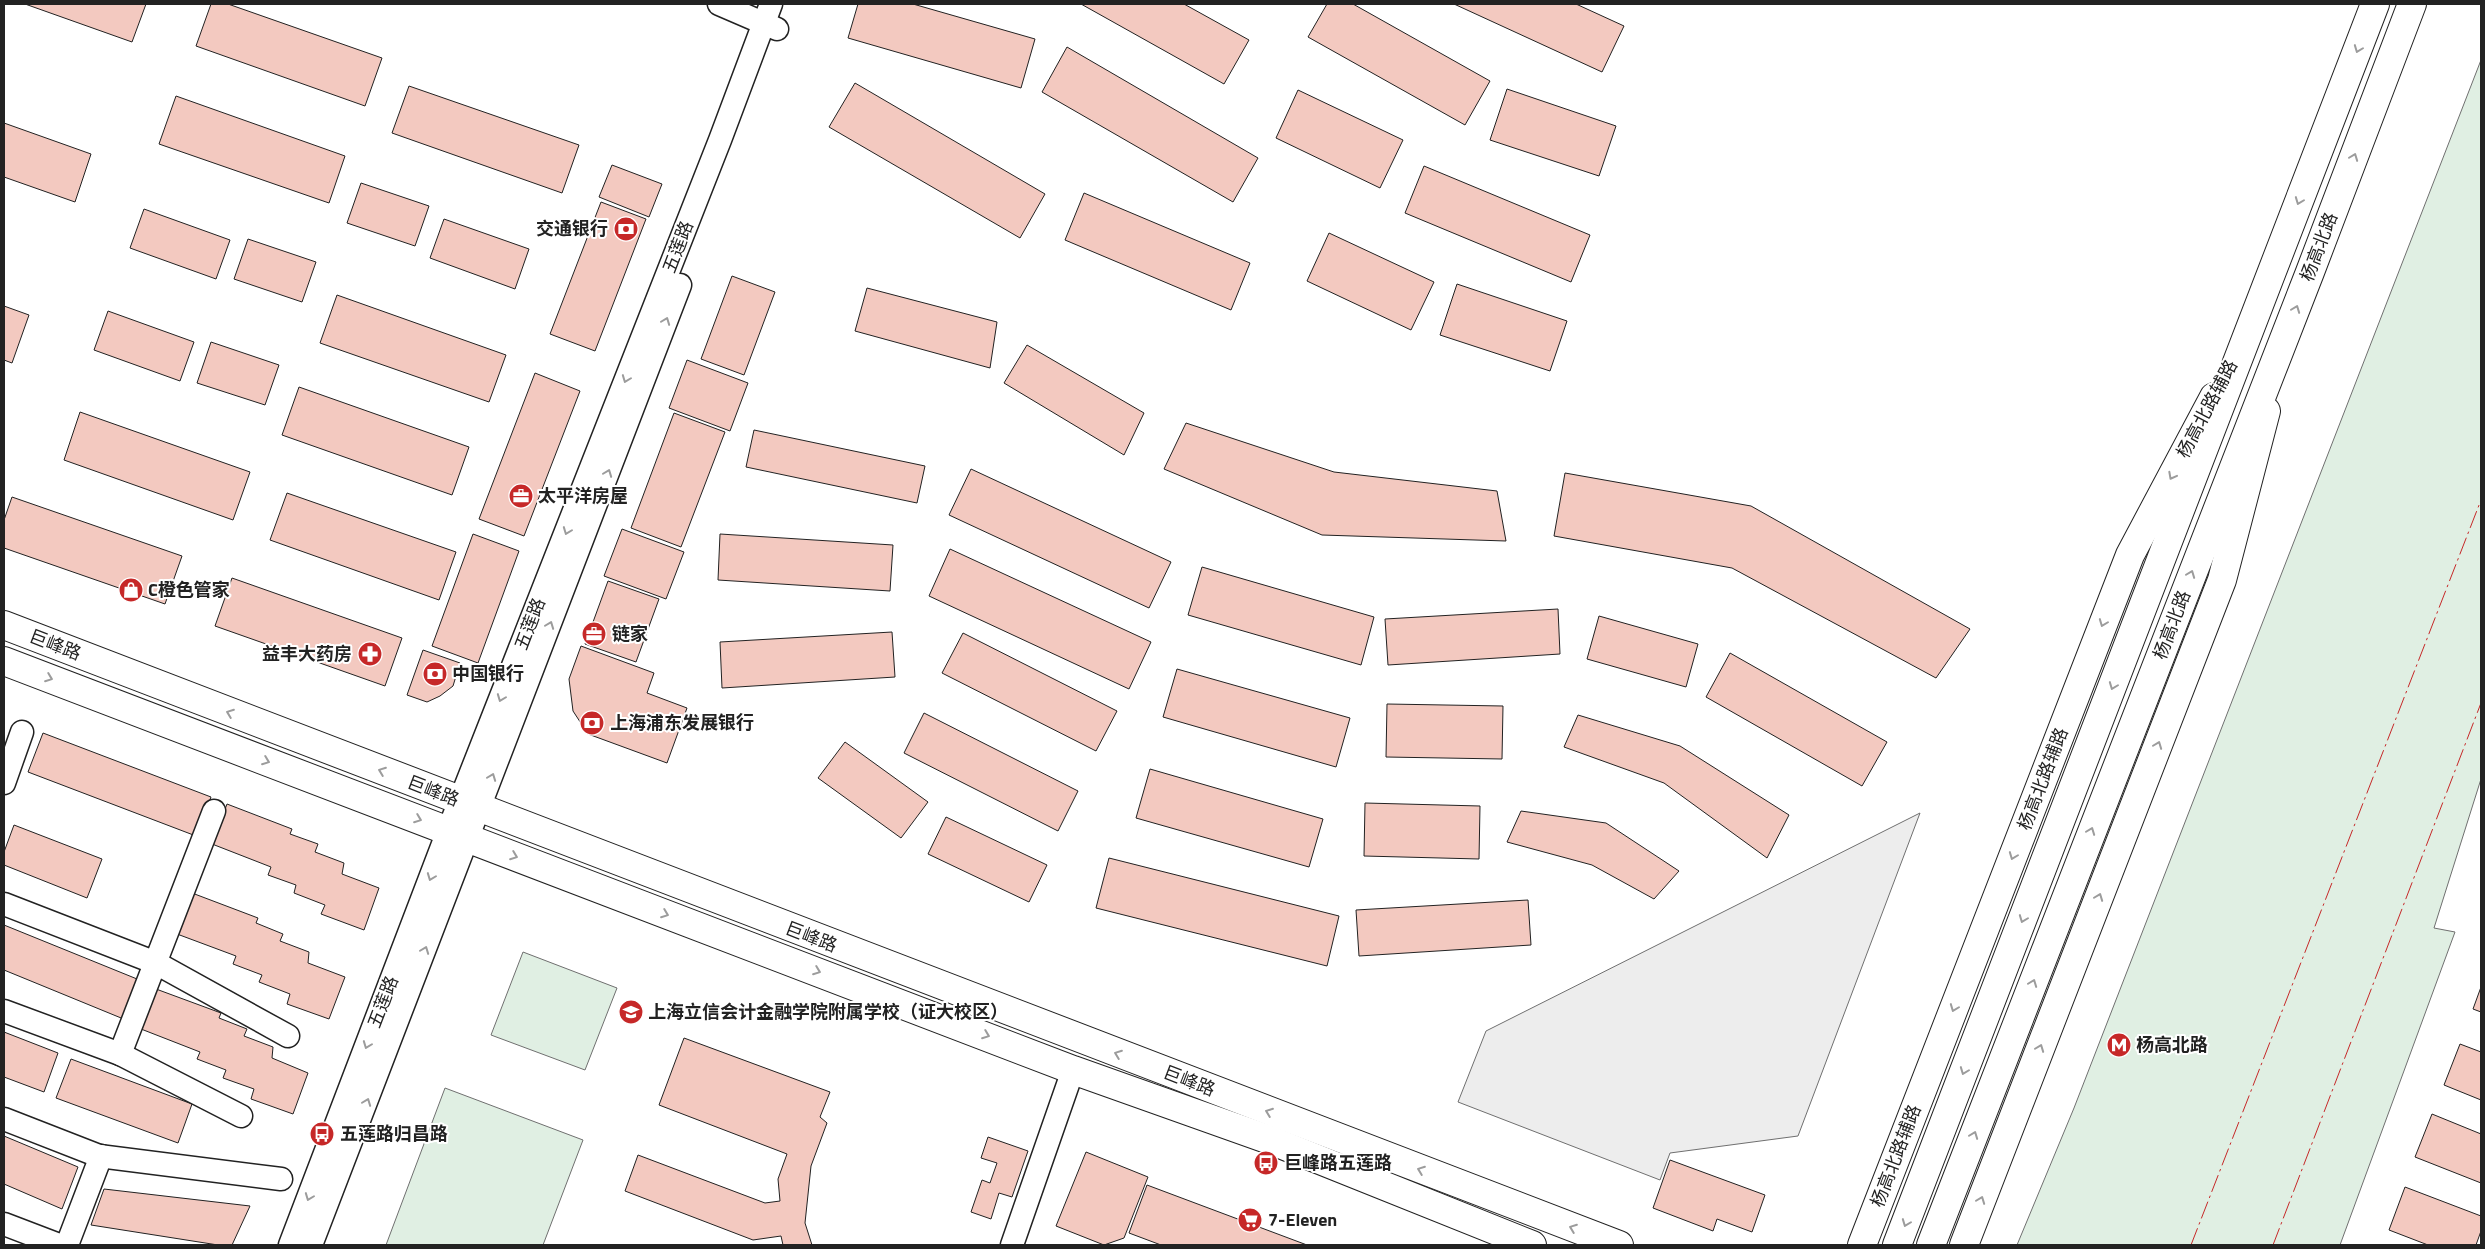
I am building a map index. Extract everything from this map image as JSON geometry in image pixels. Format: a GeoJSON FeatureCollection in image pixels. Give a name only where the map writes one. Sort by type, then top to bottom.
{"type":"FeatureCollection","features":[{"type":"Feature","properties":{"kind":"main road","name":"杨高北路"},"geometry":{"type":"LineString","coordinates":[[1897,1245],[2375,4]]}},
{"type":"Feature","properties":{"kind":"main road","name":"杨高北路"},"geometry":{"type":"LineString","coordinates":[[1931,1245],[2285,336],[2412,4]]}},
{"type":"Feature","properties":{"kind":"main road","name":"杨高北路辅路"},"geometry":{"type":"LineString","coordinates":[[1862,1245],[2130,555],[2252,325]]}},
{"type":"Feature","properties":{"kind":"main road"},"geometry":{"type":"LineString","coordinates":[[1964,1245],[2222,580],[2285,336]]}},
{"type":"Feature","properties":{"kind":"main road","name":"巨峰路"},"geometry":{"type":"LineString","coordinates":[[4,626],[1618,1245]]}},
{"type":"Feature","properties":{"kind":"main road","name":"巨峰路"},"geometry":{"type":"LineString","coordinates":[[4,661],[1073,1070],[1270,1140],[1532,1245]]}},
{"type":"Feature","properties":{"kind":"street","name":"五莲路"},"geometry":{"type":"LineString","coordinates":[[290,1245],[470,805],[770,19],[787,4]]}},
{"type":"Feature","properties":{"kind":"street"},"geometry":{"type":"LineString","coordinates":[[724,5],[770,19]]}},
{"type":"Feature","properties":{"kind":"street"},"geometry":{"type":"LineString","coordinates":[[4,783],[22,732]]}},
{"type":"Feature","properties":{"kind":"street"},"geometry":{"type":"LineString","coordinates":[[120,1054],[214,811]]}},
{"type":"Feature","properties":{"kind":"street","name":"五莲路"},"geometry":{"type":"LineString","coordinates":[[311,1245],[458,835]]}},
{"type":"Feature","properties":{"kind":"street"},"geometry":{"type":"LineString","coordinates":[[4,904],[156,963],[288,1036]]}},
{"type":"Feature","properties":{"kind":"street"},"geometry":{"type":"LineString","coordinates":[[4,1011],[120,1054],[241,1116]]}},
{"type":"Feature","properties":{"kind":"street"},"geometry":{"type":"LineString","coordinates":[[1012,1245],[1073,1070]]}},
{"type":"Feature","properties":{"kind":"street"},"geometry":{"type":"LineString","coordinates":[[4,1119],[100,1156],[281,1179]]}},
{"type":"Feature","properties":{"kind":"street"},"geometry":{"type":"LineString","coordinates":[[67,1245],[100,1156]]}},
{"type":"Feature","properties":{"kind":"street"},"geometry":{"type":"LineString","coordinates":[[4,1224],[59,1245]]}},
{"type":"Feature","properties":{"kind":"green space"},"geometry":{"type":"Polygon","coordinates":[[[2481,60],[2481,779],[2434,928],[2455,932],[2340,1245],[2017,1245],[2074,1108],[2481,60]]]}},
{"type":"Feature","properties":{"kind":"green space"},"geometry":{"type":"Polygon","coordinates":[[[523,952],[617,988],[585,1070],[491,1035],[523,952]]]}},
{"type":"Feature","properties":{"kind":"green space"},"geometry":{"type":"Polygon","coordinates":[[[445,1088],[583,1140],[543,1245],[386,1245],[445,1088]]]}},
{"type":"Feature","properties":{"kind":"shaded area"},"geometry":{"type":"Polygon","coordinates":[[[1920,813],[1798,1136],[1670,1153],[1660,1180],[1458,1102],[1486,1031],[1920,813]]]}},
{"type":"Feature","properties":{"kind":"building"},"geometry":{"type":"Polygon","coordinates":[[[25,4],[146,4],[132,42],[25,4]]]}},
{"type":"Feature","properties":{"kind":"building"},"geometry":{"type":"Polygon","coordinates":[[[211,4],[228,4],[382,58],[365,106],[196,46],[211,4]]]}},
{"type":"Feature","properties":{"kind":"building"},"geometry":{"type":"Polygon","coordinates":[[[858,4],[913,4],[1035,39],[1021,88],[848,38],[858,4]]]}},
{"type":"Feature","properties":{"kind":"building"},"geometry":{"type":"Polygon","coordinates":[[[1081,4],[1184,4],[1249,40],[1224,84],[1081,4]]]}},
{"type":"Feature","properties":{"kind":"building"},"geometry":{"type":"Polygon","coordinates":[[[1327,4],[1353,4],[1490,81],[1465,125],[1308,37],[1327,4]]]}},
{"type":"Feature","properties":{"kind":"building"},"geometry":{"type":"Polygon","coordinates":[[[1454,4],[1576,4],[1624,26],[1602,72],[1454,4]]]}},
{"type":"Feature","properties":{"kind":"building"},"geometry":{"type":"Polygon","coordinates":[[[1067,47],[1258,158],[1233,202],[1042,92],[1067,47]]]}},
{"type":"Feature","properties":{"kind":"building"},"geometry":{"type":"Polygon","coordinates":[[[855,83],[1045,194],[1020,238],[829,127],[855,83]]]}},
{"type":"Feature","properties":{"kind":"building"},"geometry":{"type":"Polygon","coordinates":[[[409,86],[579,145],[562,193],[392,133],[409,86]]]}},
{"type":"Feature","properties":{"kind":"building"},"geometry":{"type":"Polygon","coordinates":[[[1507,89],[1616,126],[1599,176],[1490,140],[1507,89]]]}},
{"type":"Feature","properties":{"kind":"building"},"geometry":{"type":"Polygon","coordinates":[[[1298,90],[1403,140],[1380,188],[1276,138],[1298,90]]]}},
{"type":"Feature","properties":{"kind":"building"},"geometry":{"type":"Polygon","coordinates":[[[176,96],[345,156],[329,203],[159,144],[176,96]]]}},
{"type":"Feature","properties":{"kind":"building"},"geometry":{"type":"Polygon","coordinates":[[[4,123],[91,154],[75,202],[4,177],[4,123]]]}},
{"type":"Feature","properties":{"kind":"building"},"geometry":{"type":"Polygon","coordinates":[[[612,165],[662,184],[649,217],[599,197],[612,165]]]}},
{"type":"Feature","properties":{"kind":"building"},"geometry":{"type":"Polygon","coordinates":[[[1424,166],[1590,235],[1571,282],[1405,213],[1424,166]]]}},
{"type":"Feature","properties":{"kind":"building"},"geometry":{"type":"Polygon","coordinates":[[[361,183],[429,206],[415,246],[347,223],[361,183]]]}},
{"type":"Feature","properties":{"kind":"building"},"geometry":{"type":"Polygon","coordinates":[[[1084,193],[1250,263],[1231,310],[1065,240],[1084,193]]]}},
{"type":"Feature","properties":{"kind":"building"},"geometry":{"type":"Polygon","coordinates":[[[601,202],[646,219],[595,351],[550,334],[601,202]]]}},
{"type":"Feature","properties":{"kind":"building"},"geometry":{"type":"Polygon","coordinates":[[[144,209],[230,240],[216,279],[130,248],[144,209]]]}},
{"type":"Feature","properties":{"kind":"building"},"geometry":{"type":"Polygon","coordinates":[[[444,219],[529,249],[515,289],[430,258],[444,219]]]}},
{"type":"Feature","properties":{"kind":"building"},"geometry":{"type":"Polygon","coordinates":[[[1329,233],[1434,282],[1411,330],[1307,281],[1329,233]]]}},
{"type":"Feature","properties":{"kind":"building"},"geometry":{"type":"Polygon","coordinates":[[[248,239],[316,262],[302,302],[234,279],[248,239]]]}},
{"type":"Feature","properties":{"kind":"building"},"geometry":{"type":"Polygon","coordinates":[[[732,276],[775,292],[744,375],[701,359],[732,276]]]}},
{"type":"Feature","properties":{"kind":"building"},"geometry":{"type":"Polygon","coordinates":[[[1457,284],[1567,321],[1550,371],[1440,335],[1457,284]]]}},
{"type":"Feature","properties":{"kind":"building"},"geometry":{"type":"Polygon","coordinates":[[[867,288],[997,322],[990,368],[855,331],[867,288]]]}},
{"type":"Feature","properties":{"kind":"building"},"geometry":{"type":"Polygon","coordinates":[[[337,295],[506,355],[489,402],[320,343],[337,295]]]}},
{"type":"Feature","properties":{"kind":"building"},"geometry":{"type":"Polygon","coordinates":[[[4,306],[29,315],[12,363],[4,360],[4,306]]]}},
{"type":"Feature","properties":{"kind":"building"},"geometry":{"type":"Polygon","coordinates":[[[108,311],[194,342],[180,381],[94,350],[108,311]]]}},
{"type":"Feature","properties":{"kind":"building"},"geometry":{"type":"Polygon","coordinates":[[[211,342],[279,365],[265,405],[197,383],[211,342]]]}},
{"type":"Feature","properties":{"kind":"building"},"geometry":{"type":"Polygon","coordinates":[[[1027,345],[1144,413],[1124,455],[1004,383],[1027,345]]]}},
{"type":"Feature","properties":{"kind":"building"},"geometry":{"type":"Polygon","coordinates":[[[687,360],[748,383],[730,431],[669,408],[687,360]]]}},
{"type":"Feature","properties":{"kind":"building"},"geometry":{"type":"Polygon","coordinates":[[[535,373],[580,391],[524,536],[479,519],[535,373]]]}},
{"type":"Feature","properties":{"kind":"building"},"geometry":{"type":"Polygon","coordinates":[[[299,387],[469,447],[452,495],[282,435],[299,387]]]}},
{"type":"Feature","properties":{"kind":"building"},"geometry":{"type":"Polygon","coordinates":[[[80,412],[250,472],[233,520],[64,460],[80,412]]]}},
{"type":"Feature","properties":{"kind":"building"},"geometry":{"type":"Polygon","coordinates":[[[674,413],[725,432],[681,547],[631,528],[674,413]]]}},
{"type":"Feature","properties":{"kind":"building"},"geometry":{"type":"Polygon","coordinates":[[[1186,423],[1334,472],[1497,491],[1506,541],[1322,535],[1164,469],[1186,423]]]}},
{"type":"Feature","properties":{"kind":"building"},"geometry":{"type":"Polygon","coordinates":[[[754,430],[925,466],[917,503],[746,467],[754,430]]]}},
{"type":"Feature","properties":{"kind":"building"},"geometry":{"type":"Polygon","coordinates":[[[971,469],[1171,562],[1149,608],[949,515],[971,469]]]}},
{"type":"Feature","properties":{"kind":"building"},"geometry":{"type":"Polygon","coordinates":[[[1565,473],[1751,506],[1970,629],[1936,678],[1732,568],[1554,536],[1565,473]]]}},
{"type":"Feature","properties":{"kind":"building"},"geometry":{"type":"Polygon","coordinates":[[[287,493],[456,552],[439,600],[270,540],[287,493]]]}},
{"type":"Feature","properties":{"kind":"building"},"geometry":{"type":"Polygon","coordinates":[[[12,497],[182,556],[165,604],[4,548],[4,520],[12,497]]]}},
{"type":"Feature","properties":{"kind":"building"},"geometry":{"type":"Polygon","coordinates":[[[622,529],[684,552],[666,599],[604,576],[622,529]]]}},
{"type":"Feature","properties":{"kind":"building"},"geometry":{"type":"Polygon","coordinates":[[[473,534],[519,551],[478,663],[432,646],[473,534]]]}},
{"type":"Feature","properties":{"kind":"building"},"geometry":{"type":"Polygon","coordinates":[[[720,534],[893,545],[890,591],[718,580],[720,534]]]}},
{"type":"Feature","properties":{"kind":"building"},"geometry":{"type":"Polygon","coordinates":[[[950,549],[1151,642],[1129,689],[929,596],[950,549]]]}},
{"type":"Feature","properties":{"kind":"building"},"geometry":{"type":"Polygon","coordinates":[[[1202,567],[1374,617],[1361,665],[1188,615],[1202,567]]]}},
{"type":"Feature","properties":{"kind":"building"},"geometry":{"type":"Polygon","coordinates":[[[232,578],[402,638],[385,686],[215,626],[232,578]]]}},
{"type":"Feature","properties":{"kind":"building"},"geometry":{"type":"Polygon","coordinates":[[[608,581],[659,599],[636,662],[585,644],[608,581]]]}},
{"type":"Feature","properties":{"kind":"building"},"geometry":{"type":"Polygon","coordinates":[[[1558,609],[1560,654],[1388,665],[1385,619],[1558,609]]]}},
{"type":"Feature","properties":{"kind":"building"},"geometry":{"type":"Polygon","coordinates":[[[1599,616],[1698,644],[1686,687],[1587,659],[1599,616]]]}},
{"type":"Feature","properties":{"kind":"building"},"geometry":{"type":"Polygon","coordinates":[[[892,632],[895,677],[722,688],[720,642],[892,632]]]}},
{"type":"Feature","properties":{"kind":"building"},"geometry":{"type":"Polygon","coordinates":[[[963,633],[1117,711],[1096,751],[942,673],[963,633]]]}},
{"type":"Feature","properties":{"kind":"building"},"geometry":{"type":"Polygon","coordinates":[[[581,646],[654,673],[647,693],[687,708],[667,763],[588,734],[573,711],[569,679],[581,646]]]}},
{"type":"Feature","properties":{"kind":"building","name":"中国银行"},"geometry":{"type":"Polygon","coordinates":[[[423,650],[460,663],[453,686],[440,696],[427,702],[407,695],[423,650]]]}},
{"type":"Feature","properties":{"kind":"building"},"geometry":{"type":"Polygon","coordinates":[[[1730,653],[1887,742],[1862,786],[1706,697],[1730,653]]]}},
{"type":"Feature","properties":{"kind":"building"},"geometry":{"type":"Polygon","coordinates":[[[1177,669],[1350,718],[1336,767],[1163,717],[1177,669]]]}},
{"type":"Feature","properties":{"kind":"building"},"geometry":{"type":"Polygon","coordinates":[[[1387,704],[1503,706],[1502,759],[1386,757],[1387,704]]]}},
{"type":"Feature","properties":{"kind":"building"},"geometry":{"type":"Polygon","coordinates":[[[924,713],[1078,791],[1058,831],[904,753],[924,713]]]}},
{"type":"Feature","properties":{"kind":"building"},"geometry":{"type":"Polygon","coordinates":[[[1578,715],[1680,746],[1789,815],[1767,858],[1664,783],[1564,747],[1578,715]]]}},
{"type":"Feature","properties":{"kind":"building"},"geometry":{"type":"Polygon","coordinates":[[[43,733],[211,797],[196,836],[28,772],[43,733]]]}},
{"type":"Feature","properties":{"kind":"building"},"geometry":{"type":"Polygon","coordinates":[[[845,742],[928,802],[901,838],[818,778],[845,742]]]}},
{"type":"Feature","properties":{"kind":"building"},"geometry":{"type":"Polygon","coordinates":[[[1150,769],[1323,819],[1309,867],[1136,818],[1150,769]]]}},
{"type":"Feature","properties":{"kind":"building"},"geometry":{"type":"Polygon","coordinates":[[[1365,803],[1480,806],[1479,859],[1364,856],[1365,803]]]}},
{"type":"Feature","properties":{"kind":"building"},"geometry":{"type":"Polygon","coordinates":[[[227,804],[292,829],[290,834],[318,844],[315,852],[344,863],[342,874],[379,888],[364,930],[321,914],[325,905],[294,893],[296,885],[268,875],[271,867],[212,844],[227,804]]]}},
{"type":"Feature","properties":{"kind":"building"},"geometry":{"type":"Polygon","coordinates":[[[1521,811],[1606,823],[1679,871],[1654,899],[1592,865],[1507,842],[1521,811]]]}},
{"type":"Feature","properties":{"kind":"building"},"geometry":{"type":"Polygon","coordinates":[[[946,817],[1047,865],[1029,902],[928,854],[946,817]]]}},
{"type":"Feature","properties":{"kind":"building"},"geometry":{"type":"Polygon","coordinates":[[[14,825],[102,859],[87,898],[4,865],[4,852],[14,825]]]}},
{"type":"Feature","properties":{"kind":"building"},"geometry":{"type":"Polygon","coordinates":[[[1109,858],[1339,916],[1327,966],[1096,908],[1109,858]]]}},
{"type":"Feature","properties":{"kind":"building"},"geometry":{"type":"Polygon","coordinates":[[[192,893],[258,918],[256,923],[283,934],[280,941],[309,952],[308,963],[345,977],[329,1019],[287,1004],[290,994],[259,982],[262,975],[233,964],[236,956],[177,934],[192,893]]]}},
{"type":"Feature","properties":{"kind":"building"},"geometry":{"type":"Polygon","coordinates":[[[1528,900],[1531,945],[1359,956],[1356,910],[1528,900]]]}},
{"type":"Feature","properties":{"kind":"building"},"geometry":{"type":"Polygon","coordinates":[[[4,925],[142,981],[126,1020],[4,970],[4,925]]]}},
{"type":"Feature","properties":{"kind":"building"},"geometry":{"type":"Polygon","coordinates":[[[2481,987],[2481,1012],[2473,1009],[2481,987]]]}},
{"type":"Feature","properties":{"kind":"building"},"geometry":{"type":"Polygon","coordinates":[[[156,989],[221,1013],[219,1018],[247,1029],[244,1036],[273,1047],[272,1058],[308,1073],[293,1114],[251,1099],[254,1089],[223,1078],[226,1070],[197,1059],[200,1052],[141,1029],[156,989]]]}},
{"type":"Feature","properties":{"kind":"building"},"geometry":{"type":"Polygon","coordinates":[[[4,1032],[58,1053],[44,1092],[4,1077],[4,1032]]]}},
{"type":"Feature","properties":{"kind":"building"},"geometry":{"type":"Polygon","coordinates":[[[684,1038],[830,1092],[820,1117],[827,1123],[811,1166],[805,1223],[812,1245],[783,1245],[781,1236],[753,1240],[625,1191],[638,1155],[765,1203],[780,1201],[778,1179],[787,1154],[659,1105],[684,1038]]]}},
{"type":"Feature","properties":{"kind":"building"},"geometry":{"type":"Polygon","coordinates":[[[2460,1044],[2481,1052],[2481,1100],[2444,1085],[2460,1044]]]}},
{"type":"Feature","properties":{"kind":"building"},"geometry":{"type":"Polygon","coordinates":[[[71,1059],[192,1104],[178,1143],[56,1098],[71,1059]]]}},
{"type":"Feature","properties":{"kind":"building"},"geometry":{"type":"Polygon","coordinates":[[[2432,1114],[2481,1134],[2481,1183],[2415,1157],[2432,1114]]]}},
{"type":"Feature","properties":{"kind":"building"},"geometry":{"type":"Polygon","coordinates":[[[4,1136],[78,1167],[62,1209],[4,1184],[4,1136]]]}},
{"type":"Feature","properties":{"kind":"building"},"geometry":{"type":"Polygon","coordinates":[[[988,1137],[1028,1151],[1012,1197],[999,1193],[991,1219],[971,1212],[982,1180],[990,1183],[997,1163],[981,1158],[988,1137]]]}},
{"type":"Feature","properties":{"kind":"building"},"geometry":{"type":"Polygon","coordinates":[[[1086,1152],[1148,1177],[1124,1238],[1104,1245],[1056,1226],[1086,1152]]]}},
{"type":"Feature","properties":{"kind":"building"},"geometry":{"type":"Polygon","coordinates":[[[1670,1160],[1765,1195],[1752,1232],[1717,1219],[1713,1231],[1653,1208],[1670,1160]]]}},
{"type":"Feature","properties":{"kind":"building"},"geometry":{"type":"Polygon","coordinates":[[[1147,1185],[1307,1245],[1161,1245],[1129,1233],[1147,1185]]]}},
{"type":"Feature","properties":{"kind":"building"},"geometry":{"type":"Polygon","coordinates":[[[2405,1187],[2481,1216],[2481,1231],[2476,1245],[2428,1245],[2389,1230],[2405,1187]]]}},
{"type":"Feature","properties":{"kind":"building"},"geometry":{"type":"Polygon","coordinates":[[[104,1189],[250,1206],[232,1245],[218,1245],[91,1225],[104,1189]]]}},
{"type":"Feature","properties":{"kind":"power"},"geometry":{"type":"LineString","coordinates":[[2191,1245],[2481,500]]}},
{"type":"Feature","properties":{"kind":"power"},"geometry":{"type":"LineString","coordinates":[[2273,1245],[2481,703]]}},
{"type":"Feature","properties":{"kind":"place","name":"交通银行"},"geometry":{"type":"Point","coordinates":[626,229]}},
{"type":"Feature","properties":{"kind":"place","name":"太平洋房屋"},"geometry":{"type":"Point","coordinates":[521,496]}},
{"type":"Feature","properties":{"kind":"place","name":"C橙色管家"},"geometry":{"type":"Point","coordinates":[131,590]}},
{"type":"Feature","properties":{"kind":"place","name":"链家"},"geometry":{"type":"Point","coordinates":[594,634]}},
{"type":"Feature","properties":{"kind":"place","name":"益丰大药房"},"geometry":{"type":"Point","coordinates":[370,654]}},
{"type":"Feature","properties":{"kind":"place","name":"中国银行"},"geometry":{"type":"Point","coordinates":[435,674]}},
{"type":"Feature","properties":{"kind":"place","name":"上海浦东发展银行"},"geometry":{"type":"Point","coordinates":[592,723]}},
{"type":"Feature","properties":{"kind":"place","name":"上海立信会计金融学院附属学校（证大校区）"},"geometry":{"type":"Point","coordinates":[631,1012]}},
{"type":"Feature","properties":{"kind":"place","name":"杨高北路"},"geometry":{"type":"Point","coordinates":[2119,1045]}},
{"type":"Feature","properties":{"kind":"place","name":"五莲路归昌路"},"geometry":{"type":"Point","coordinates":[322,1134]}},
{"type":"Feature","properties":{"kind":"place","name":"巨峰路五莲路"},"geometry":{"type":"Point","coordinates":[1266,1163]}},
{"type":"Feature","properties":{"kind":"place","name":"7-Eleven"},"geometry":{"type":"Point","coordinates":[1250,1220]}}]}
